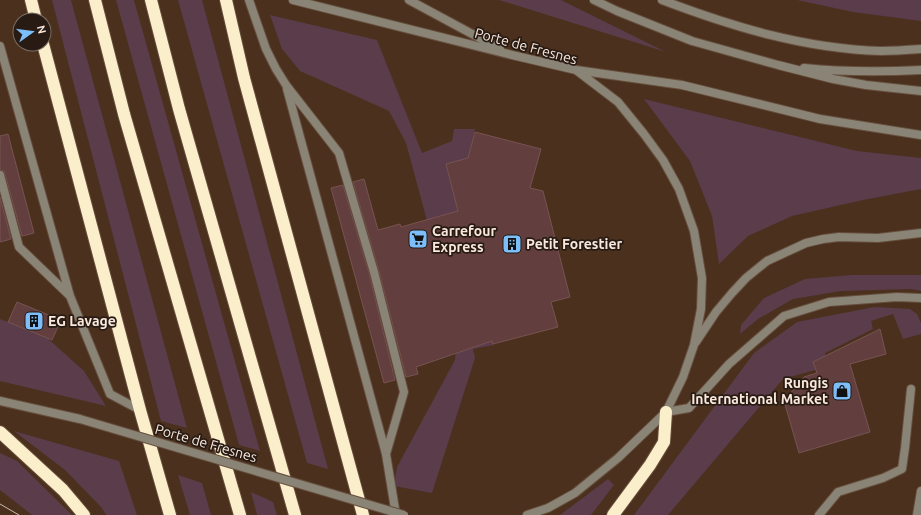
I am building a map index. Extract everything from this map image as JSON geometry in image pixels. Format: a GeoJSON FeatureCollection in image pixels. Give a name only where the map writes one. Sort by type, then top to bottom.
{"type":"FeatureCollection","features":[{"type":"Feature","properties":{"kind":"highway"},"geometry":{"type":"LineString","coordinates":[[31,0],[34,12]]}},
{"type":"Feature","properties":{"kind":"highway"},"geometry":{"type":"LineString","coordinates":[[95,0],[126,122],[240,515]]}},
{"type":"Feature","properties":{"kind":"highway"},"geometry":{"type":"LineString","coordinates":[[151,0],[181,117],[295,515]]}},
{"type":"Feature","properties":{"kind":"highway"},"geometry":{"type":"LineString","coordinates":[[226,0],[244,78],[363,515]]}},
{"type":"Feature","properties":{"kind":"highway"},"geometry":{"type":"LineString","coordinates":[[44,52],[140,410],[170,515]]}},
{"type":"Feature","properties":{"kind":"highway"},"geometry":{"type":"LineString","coordinates":[[613,515],[650,465],[664,442],[666,412]]}},
{"type":"Feature","properties":{"kind":"highway"},"geometry":{"type":"LineString","coordinates":[[0,432],[63,490],[84,515]]}},
{"type":"Feature","properties":{"kind":"street"},"geometry":{"type":"LineString","coordinates":[[249,0],[266,49],[286,85],[339,153],[374,272],[404,392],[386,454]]}},
{"type":"Feature","properties":{"kind":"street"},"geometry":{"type":"LineString","coordinates":[[408,0],[512,55]]}},
{"type":"Feature","properties":{"kind":"street"},"geometry":{"type":"LineString","coordinates":[[594,0],[617,11],[692,41],[778,65],[833,79],[866,85],[921,91]]}},
{"type":"Feature","properties":{"kind":"street"},"geometry":{"type":"LineString","coordinates":[[662,0],[696,13],[751,30],[805,43],[882,51],[921,50]]}},
{"type":"Feature","properties":{"kind":"street","name":"Porte de Fresnes"},"geometry":{"type":"LineString","coordinates":[[297,1],[576,70],[618,102],[663,160],[679,189],[694,231],[702,278],[701,309],[694,345],[683,377],[666,412],[618,458],[575,493],[548,508],[527,515]]}},
{"type":"Feature","properties":{"kind":"street"},"geometry":{"type":"LineString","coordinates":[[0,46],[70,296],[110,394],[140,410]]}},
{"type":"Feature","properties":{"kind":"street"},"geometry":{"type":"LineString","coordinates":[[778,65],[822,70],[921,70]]}},
{"type":"Feature","properties":{"kind":"street"},"geometry":{"type":"LineString","coordinates":[[576,70],[682,86],[820,119],[921,135]]}},
{"type":"Feature","properties":{"kind":"street"},"geometry":{"type":"LineString","coordinates":[[286,85],[386,454],[396,515]]}},
{"type":"Feature","properties":{"kind":"street"},"geometry":{"type":"LineString","coordinates":[[0,175],[19,247],[70,296]]}},
{"type":"Feature","properties":{"kind":"street"},"geometry":{"type":"LineString","coordinates":[[694,345],[716,312],[732,293],[746,278],[767,261],[806,242],[839,237],[878,238],[921,233]]}},
{"type":"Feature","properties":{"kind":"street"},"geometry":{"type":"LineString","coordinates":[[666,412],[689,408],[729,364],[784,316],[829,302],[898,297],[921,298]]}},
{"type":"Feature","properties":{"kind":"street"},"geometry":{"type":"LineString","coordinates":[[819,515],[838,492],[883,478],[902,469],[911,389]]}},
{"type":"Feature","properties":{"kind":"street","name":"Porte de Fresnes"},"geometry":{"type":"LineString","coordinates":[[0,401],[80,419],[404,515]]}},
{"type":"Feature","properties":{"kind":"street"},"geometry":{"type":"LineString","coordinates":[[917,515],[921,491]]}},
{"type":"Feature","properties":{"kind":"shaded area"},"geometry":{"type":"Polygon","coordinates":[[[52,0],[71,0],[187,428],[161,421],[52,0]]]}},
{"type":"Feature","properties":{"kind":"shaded area"},"geometry":{"type":"Polygon","coordinates":[[[116,0],[134,0],[260,451],[239,445],[116,0]]]}},
{"type":"Feature","properties":{"kind":"shaded area"},"geometry":{"type":"Polygon","coordinates":[[[178,0],[202,0],[328,469],[307,463],[178,0]]]}},
{"type":"Feature","properties":{"kind":"shaded area"},"geometry":{"type":"Polygon","coordinates":[[[499,0],[561,0],[666,52],[499,0]]]}},
{"type":"Feature","properties":{"kind":"shaded area"},"geometry":{"type":"Polygon","coordinates":[[[797,0],[921,0],[921,21],[853,12],[797,0]]]}},
{"type":"Feature","properties":{"kind":"shaded area"},"geometry":{"type":"Polygon","coordinates":[[[270,15],[377,40],[422,153],[452,141],[454,129],[475,129],[468,159],[448,164],[494,345],[473,349],[475,358],[432,493],[394,486],[397,467],[455,360],[457,332],[406,143],[389,111],[300,71],[282,49],[270,15]]]}},
{"type":"Feature","properties":{"kind":"shaded area"},"geometry":{"type":"Polygon","coordinates":[[[644,99],[857,151],[921,158],[921,189],[792,216],[748,236],[719,264],[712,216],[690,161],[644,99]]]}},
{"type":"Feature","properties":{"kind":"shaded area"},"geometry":{"type":"Polygon","coordinates":[[[851,275],[921,275],[921,291],[912,289],[841,291],[793,299],[758,319],[740,334],[741,325],[764,298],[805,279],[851,275]]]}},
{"type":"Feature","properties":{"kind":"shaded area"},"geometry":{"type":"Polygon","coordinates":[[[874,307],[910,309],[917,314],[921,323],[921,334],[903,339],[893,314],[871,321],[873,329],[825,353],[829,366],[783,379],[668,515],[634,515],[754,353],[797,322],[874,307]]]}},
{"type":"Feature","properties":{"kind":"shaded area"},"geometry":{"type":"Polygon","coordinates":[[[0,319],[45,336],[84,371],[106,406],[0,381],[0,319]]]}},
{"type":"Feature","properties":{"kind":"shaded area"},"geometry":{"type":"Polygon","coordinates":[[[14,431],[119,461],[137,515],[106,515],[102,508],[65,470],[14,431]]]}},
{"type":"Feature","properties":{"kind":"shaded area"},"geometry":{"type":"Polygon","coordinates":[[[0,453],[17,461],[72,515],[32,515],[0,490],[0,453]]]}},
{"type":"Feature","properties":{"kind":"shaded area"},"geometry":{"type":"Polygon","coordinates":[[[178,475],[202,483],[211,515],[190,515],[178,475]]]}},
{"type":"Feature","properties":{"kind":"shaded area"},"geometry":{"type":"Polygon","coordinates":[[[608,479],[614,485],[591,515],[560,515],[608,479]]]}},
{"type":"Feature","properties":{"kind":"shaded area"},"geometry":{"type":"Polygon","coordinates":[[[251,492],[273,502],[277,515],[257,515],[251,492]]]}},
{"type":"Feature","properties":{"kind":"building"},"geometry":{"type":"Polygon","coordinates":[[[475,132],[541,149],[530,188],[543,191],[570,297],[551,302],[558,327],[493,344],[492,341],[416,367],[418,374],[406,377],[379,271],[353,182],[364,179],[378,230],[400,224],[401,227],[458,211],[446,164],[468,158],[475,132]]]}},
{"type":"Feature","properties":{"kind":"building"},"geometry":{"type":"Polygon","coordinates":[[[8,134],[34,233],[22,236],[4,171],[0,170],[0,136],[8,134]]]}},
{"type":"Feature","properties":{"kind":"building"},"geometry":{"type":"Polygon","coordinates":[[[343,185],[369,273],[395,380],[384,383],[331,188],[343,185]]]}},
{"type":"Feature","properties":{"kind":"building"},"geometry":{"type":"Polygon","coordinates":[[[0,197],[11,239],[0,242],[0,197]]]}},
{"type":"Feature","properties":{"kind":"building","name":"EG Lavage"},"geometry":{"type":"Polygon","coordinates":[[[17,302],[61,320],[52,340],[8,322],[17,302]]]}},
{"type":"Feature","properties":{"kind":"building"},"geometry":{"type":"Polygon","coordinates":[[[880,329],[886,354],[850,364],[870,432],[799,453],[784,401],[804,377],[817,373],[813,362],[880,329]]]}},
{"type":"Feature","properties":{"kind":"tram line"},"geometry":{"type":"LineString","coordinates":[[0,504],[19,515]]}},
{"type":"Feature","properties":{"kind":"place","name":"Carrefour Express"},"geometry":{"type":"Point","coordinates":[418,239]}},
{"type":"Feature","properties":{"kind":"place","name":"Petit Forestier"},"geometry":{"type":"Point","coordinates":[512,244]}},
{"type":"Feature","properties":{"kind":"place","name":"EG Lavage"},"geometry":{"type":"Point","coordinates":[34,321]}},
{"type":"Feature","properties":{"kind":"place","name":"Rungis International Market"},"geometry":{"type":"Point","coordinates":[842,391]}}]}
